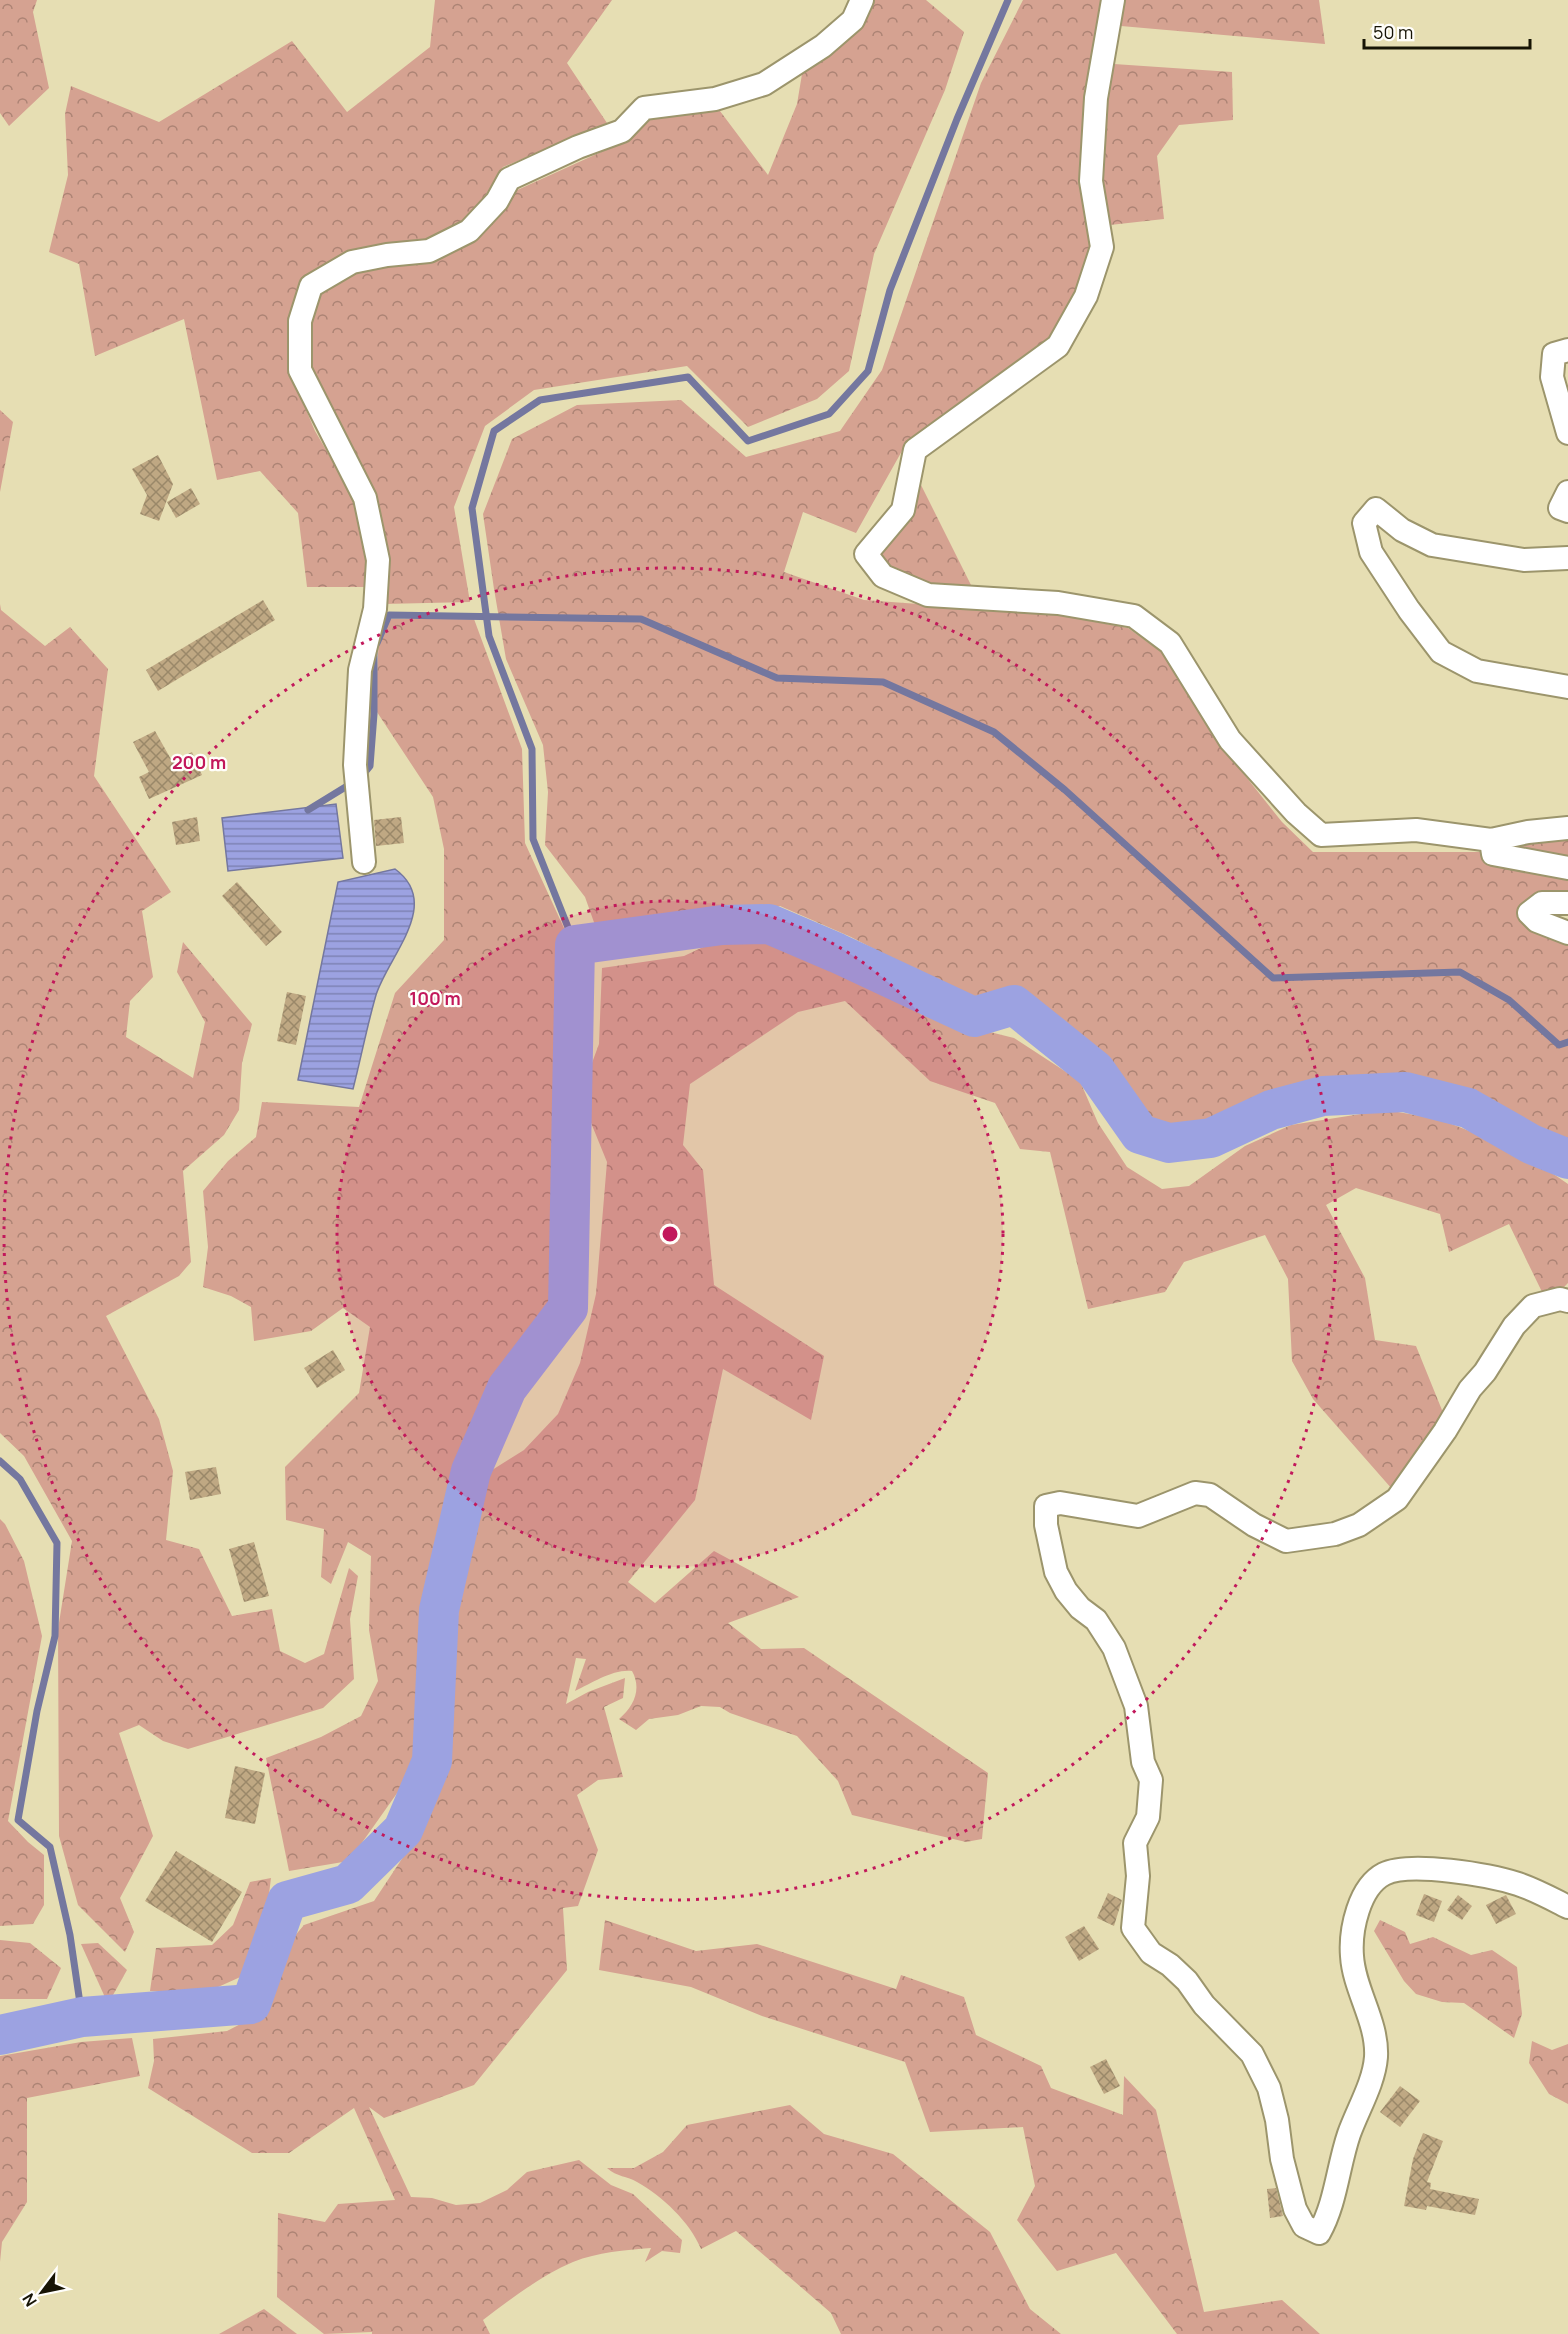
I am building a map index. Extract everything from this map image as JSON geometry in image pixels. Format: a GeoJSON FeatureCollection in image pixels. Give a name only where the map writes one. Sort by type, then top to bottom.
{"type":"FeatureCollection","features":[{"type":"Feature","properties":{"kind":"street"},"geometry":{"type":"LineString","coordinates":[[364,862],[355,765],[360,670],[375,609],[378,560],[365,498],[300,370],[300,321],[310,286],[352,262],[387,255],[429,251],[469,231],[498,201],[509,179],[578,147],[622,131],[644,108],[715,99],[764,84],[823,46],[853,20],[862,0]]}},
{"type":"Feature","properties":{"kind":"street"},"geometry":{"type":"LineString","coordinates":[[1113,0],[1096,98],[1091,181],[1102,247],[1086,296],[1058,346],[915,450],[903,510],[866,554],[883,576],[928,595],[1058,603],[1134,615],[1170,643],[1230,740],[1296,813],[1321,835],[1416,830],[1491,840],[1528,832],[1568,828]]}},
{"type":"Feature","properties":{"kind":"street"},"geometry":{"type":"LineString","coordinates":[[1568,350],[1554,354],[1552,377],[1568,433]]}},
{"type":"Feature","properties":{"kind":"street"},"geometry":{"type":"LineString","coordinates":[[1568,492],[1560,507],[1568,511]]}},
{"type":"Feature","properties":{"kind":"street"},"geometry":{"type":"LineString","coordinates":[[1568,558],[1524,560],[1432,545],[1402,530],[1376,509],[1364,523],[1371,552],[1409,610],[1441,652],[1477,671],[1568,687]]}},
{"type":"Feature","properties":{"kind":"street"},"geometry":{"type":"LineString","coordinates":[[1491,840],[1493,854],[1568,868]]}},
{"type":"Feature","properties":{"kind":"street"},"geometry":{"type":"LineString","coordinates":[[1568,903],[1542,903],[1529,913],[1537,921],[1568,933]]}},
{"type":"Feature","properties":{"kind":"street"},"geometry":{"type":"LineString","coordinates":[[1568,1301],[1560,1299],[1533,1306],[1514,1326],[1397,1499],[1359,1525],[1335,1534],[1286,1541],[1254,1525],[1210,1495],[1195,1493],[1138,1516],[1060,1503],[1046,1506],[1046,1525],[1056,1572],[1066,1590],[1080,1608],[1096,1620],[1114,1648],[1136,1706],[1143,1762],[1151,1780],[1148,1817],[1135,1843],[1138,1876],[1133,1928],[1151,1953],[1170,1965],[1187,1981],[1204,2005],[1251,2054],[1269,2088],[1282,2159],[1295,2209],[1304,2226],[1319,2233],[1328,2218],[1349,2134],[1374,2072],[1376,2040],[1354,1978],[1351,1953],[1353,1929],[1360,1905],[1370,1886],[1383,1875],[1405,1868],[1425,1869],[1498,1879],[1530,1889],[1568,1907]]}},
{"type":"Feature","properties":{"kind":"green space"},"geometry":{"type":"Polygon","coordinates":[[[0,0],[37,0],[33,12],[49,88],[9,126],[0,113],[0,0]]]}},
{"type":"Feature","properties":{"kind":"green space"},"geometry":{"type":"Polygon","coordinates":[[[435,0],[612,0],[567,63],[607,123],[503,167],[480,204],[457,226],[426,242],[383,243],[343,254],[303,281],[288,326],[290,372],[315,431],[360,508],[371,565],[368,587],[307,587],[298,513],[260,471],[217,480],[184,319],[95,356],[79,264],[49,252],[68,175],[65,114],[71,86],[159,122],[292,41],[347,112],[430,47],[435,0]]]}},
{"type":"Feature","properties":{"kind":"green space"},"geometry":{"type":"Polygon","coordinates":[[[873,0],[926,0],[964,32],[945,90],[874,254],[849,371],[817,399],[748,427],[687,366],[534,390],[485,426],[454,507],[470,602],[384,604],[385,555],[305,364],[308,317],[319,289],[357,266],[435,256],[513,192],[623,142],[653,114],[720,111],[768,175],[797,104],[803,68],[868,13],[873,0]]]}},
{"type":"Feature","properties":{"kind":"green space"},"geometry":{"type":"Polygon","coordinates":[[[1023,0],[1105,0],[1084,97],[1082,180],[1091,249],[1073,298],[1048,339],[907,442],[856,533],[803,512],[784,572],[864,600],[1054,614],[1128,628],[1164,654],[1224,749],[1282,822],[1313,852],[1488,852],[1568,874],[1568,900],[1524,909],[1568,937],[1568,1142],[1473,1094],[1419,1082],[1341,1076],[1216,1127],[1169,1140],[1150,1128],[1115,1074],[851,937],[780,906],[683,939],[624,945],[601,942],[585,897],[545,845],[548,792],[543,745],[506,659],[483,514],[512,439],[577,405],[681,400],[746,457],[840,431],[882,370],[981,83],[1023,0]]]}},
{"type":"Feature","properties":{"kind":"green space"},"geometry":{"type":"Polygon","coordinates":[[[1125,0],[1319,0],[1325,44],[1121,26],[1125,0]]]}},
{"type":"Feature","properties":{"kind":"green space"},"geometry":{"type":"Polygon","coordinates":[[[1114,64],[1232,72],[1233,120],[1179,125],[1157,156],[1164,219],[1110,225],[1101,173],[1106,90],[1114,64]]]}},
{"type":"Feature","properties":{"kind":"green space"},"geometry":{"type":"Polygon","coordinates":[[[0,410],[13,422],[0,492],[0,410]]]}},
{"type":"Feature","properties":{"kind":"green space"},"geometry":{"type":"Polygon","coordinates":[[[916,475],[973,589],[945,588],[907,579],[886,564],[877,552],[916,475]]]}},
{"type":"Feature","properties":{"kind":"green space"},"geometry":{"type":"Polygon","coordinates":[[[0,604],[1,610],[45,646],[70,627],[108,669],[94,776],[171,892],[142,911],[153,977],[130,1001],[126,1037],[193,1078],[205,1022],[177,972],[183,942],[252,1024],[242,1063],[239,1110],[224,1135],[183,1171],[191,1262],[179,1276],[106,1316],[159,1419],[173,1471],[166,1540],[199,1549],[232,1616],[272,1609],[280,1651],[305,1663],[324,1654],[349,1568],[358,1576],[350,1619],[354,1679],[323,1708],[188,1749],[163,1741],[139,1725],[119,1733],[153,1836],[120,1898],[134,1932],[125,1952],[78,1905],[59,1836],[58,1629],[72,1541],[24,1456],[0,1433],[0,604]]]}},
{"type":"Feature","properties":{"kind":"green space"},"geometry":{"type":"Polygon","coordinates":[[[380,619],[474,619],[522,749],[525,843],[580,963],[557,1308],[460,1470],[423,1606],[422,1758],[349,1861],[289,1871],[266,1758],[321,1737],[361,1716],[378,1681],[369,1630],[371,1556],[348,1542],[331,1584],[321,1577],[324,1529],[286,1520],[285,1467],[359,1393],[370,1327],[343,1308],[311,1331],[254,1341],[251,1307],[231,1296],[203,1287],[208,1247],[203,1191],[228,1161],[256,1137],[262,1102],[359,1107],[395,993],[444,940],[444,849],[433,797],[375,709],[380,619]]]}},
{"type":"Feature","properties":{"kind":"green space"},"geometry":{"type":"Polygon","coordinates":[[[1568,831],[1568,864],[1502,844],[1568,831]]]}},
{"type":"Feature","properties":{"kind":"green space"},"geometry":{"type":"Polygon","coordinates":[[[772,935],[843,964],[982,1030],[1014,1038],[1080,1081],[1098,1123],[1127,1167],[1162,1189],[1189,1186],[1245,1146],[1291,1125],[1386,1110],[1439,1119],[1524,1154],[1568,1184],[1568,1283],[1559,1292],[1543,1294],[1509,1224],[1449,1252],[1440,1214],[1356,1188],[1326,1205],[1365,1278],[1375,1340],[1416,1346],[1444,1415],[1392,1489],[1313,1399],[1292,1361],[1288,1279],[1265,1235],[1184,1262],[1165,1292],[1088,1309],[1050,1152],[1020,1149],[995,1103],[930,1081],[845,1001],[798,1012],[690,1084],[683,1145],[703,1170],[714,1285],[824,1356],[811,1420],[723,1369],[695,1500],[628,1582],[655,1603],[714,1551],[799,1597],[728,1623],[761,1649],[804,1648],[988,1773],[982,1839],[966,1842],[852,1815],[838,1781],[797,1736],[730,1713],[720,1707],[701,1706],[678,1715],[649,1719],[636,1730],[619,1719],[629,1709],[635,1697],[636,1684],[632,1671],[610,1674],[575,1691],[586,1659],[576,1658],[566,1704],[588,1692],[625,1678],[623,1698],[604,1707],[623,1777],[598,1780],[577,1795],[598,1850],[578,1906],[563,1908],[567,1970],[474,2085],[384,2118],[369,2107],[411,2197],[432,2198],[456,2205],[480,2203],[507,2190],[527,2172],[579,2160],[611,2185],[633,2194],[682,2240],[680,2253],[662,2251],[645,2262],[651,2248],[602,2254],[573,2262],[537,2281],[483,2320],[490,2334],[372,2334],[372,2332],[324,2334],[277,2297],[278,2213],[325,2222],[338,2204],[395,2200],[354,2108],[289,2153],[252,2153],[148,2088],[154,2061],[153,2039],[227,2031],[258,2015],[276,1982],[287,1945],[304,1925],[374,1901],[423,1827],[444,1768],[455,1637],[472,1518],[481,1477],[524,1450],[558,1414],[580,1363],[596,1294],[607,1162],[587,1113],[589,1071],[599,1044],[602,968],[684,956],[714,942],[742,936],[772,935]]]}},
{"type":"Feature","properties":{"kind":"green space"},"geometry":{"type":"Polygon","coordinates":[[[0,1519],[5,1524],[24,1561],[42,1636],[8,1821],[44,1855],[44,1905],[33,1924],[0,1926],[0,1519]]]}},
{"type":"Feature","properties":{"kind":"green space"},"geometry":{"type":"Polygon","coordinates":[[[271,1878],[263,1942],[247,1974],[207,1992],[150,1991],[156,1948],[212,1945],[233,1925],[250,1882],[271,1878]]]}},
{"type":"Feature","properties":{"kind":"green space"},"geometry":{"type":"Polygon","coordinates":[[[605,1920],[696,1951],[757,1944],[896,1989],[901,1975],[964,1997],[976,2035],[1041,2066],[1051,2088],[1123,2115],[1124,2076],[1156,2110],[1204,2312],[1282,2300],[1320,2334],[1177,2334],[1116,2253],[1057,2271],[1017,2220],[1035,2186],[1023,2127],[930,2132],[905,2062],[762,2016],[691,1987],[599,1970],[605,1920]]]}},
{"type":"Feature","properties":{"kind":"green space"},"geometry":{"type":"Polygon","coordinates":[[[1380,1920],[1405,1932],[1410,1944],[1433,1937],[1471,1955],[1492,1950],[1517,1967],[1522,2014],[1514,2038],[1464,2003],[1442,2002],[1416,1994],[1404,1981],[1374,1931],[1380,1920]]]}},
{"type":"Feature","properties":{"kind":"green space"},"geometry":{"type":"Polygon","coordinates":[[[0,1940],[30,1943],[61,1968],[47,1999],[0,1999],[0,1940]]]}},
{"type":"Feature","properties":{"kind":"green space"},"geometry":{"type":"Polygon","coordinates":[[[98,1943],[127,1970],[108,2004],[81,1944],[98,1943]]]}},
{"type":"Feature","properties":{"kind":"green space"},"geometry":{"type":"Polygon","coordinates":[[[132,2038],[140,2076],[27,2098],[27,2202],[2,2242],[0,2262],[0,2056],[81,2042],[132,2038]]]}},
{"type":"Feature","properties":{"kind":"green space"},"geometry":{"type":"Polygon","coordinates":[[[1532,2041],[1552,2050],[1568,2044],[1568,2104],[1549,2094],[1529,2063],[1532,2041]]]}},
{"type":"Feature","properties":{"kind":"green space"},"geometry":{"type":"Polygon","coordinates":[[[790,2105],[824,2134],[893,2154],[990,2232],[1030,2309],[1061,2334],[841,2334],[831,2313],[736,2231],[701,2249],[690,2229],[665,2202],[637,2182],[607,2168],[634,2168],[663,2152],[687,2125],[790,2105]]]}},
{"type":"Feature","properties":{"kind":"green space"},"geometry":{"type":"Polygon","coordinates":[[[264,2309],[297,2334],[219,2334],[264,2309]]]}},
{"type":"Feature","properties":{"kind":"water"},"geometry":{"type":"Polygon","coordinates":[[[336,804],[343,858],[228,871],[222,818],[336,804]]]}},
{"type":"Feature","properties":{"kind":"water"},"geometry":{"type":"Polygon","coordinates":[[[395,869],[408,883],[414,898],[413,914],[408,930],[376,995],[353,1089],[298,1080],[338,882],[395,869]]]}},
{"type":"Feature","properties":{"kind":"building"},"geometry":{"type":"Polygon","coordinates":[[[158,455],[173,484],[159,521],[140,514],[147,495],[132,469],[158,455]]]}},
{"type":"Feature","properties":{"kind":"building"},"geometry":{"type":"Polygon","coordinates":[[[191,488],[200,504],[176,518],[167,502],[191,488]]]}},
{"type":"Feature","properties":{"kind":"building"},"geometry":{"type":"Polygon","coordinates":[[[263,600],[275,620],[158,691],[146,670],[263,600]]]}},
{"type":"Feature","properties":{"kind":"building"},"geometry":{"type":"Polygon","coordinates":[[[155,731],[172,761],[192,752],[202,775],[149,799],[139,777],[149,772],[133,742],[155,731]]]}},
{"type":"Feature","properties":{"kind":"building"},"geometry":{"type":"Polygon","coordinates":[[[197,817],[200,841],[176,845],[172,822],[197,817]]]}},
{"type":"Feature","properties":{"kind":"building"},"geometry":{"type":"Polygon","coordinates":[[[401,817],[404,843],[376,846],[374,820],[401,817]]]}},
{"type":"Feature","properties":{"kind":"building"},"geometry":{"type":"Polygon","coordinates":[[[237,882],[282,932],[266,946],[222,896],[237,882]]]}},
{"type":"Feature","properties":{"kind":"building"},"geometry":{"type":"Polygon","coordinates":[[[287,992],[306,996],[296,1045],[277,1041],[287,992]]]}},
{"type":"Feature","properties":{"kind":"building"},"geometry":{"type":"Polygon","coordinates":[[[333,1350],[345,1370],[317,1388],[304,1368],[333,1350]]]}},
{"type":"Feature","properties":{"kind":"building"},"geometry":{"type":"Polygon","coordinates":[[[216,1467],[221,1494],[190,1500],[185,1472],[216,1467]]]}},
{"type":"Feature","properties":{"kind":"building"},"geometry":{"type":"Polygon","coordinates":[[[254,1542],[269,1596],[244,1602],[229,1549],[254,1542]]]}},
{"type":"Feature","properties":{"kind":"building"},"geometry":{"type":"Polygon","coordinates":[[[235,1766],[265,1773],[255,1824],[225,1818],[235,1766]]]}},
{"type":"Feature","properties":{"kind":"building"},"geometry":{"type":"Polygon","coordinates":[[[176,1851],[242,1892],[212,1942],[145,1901],[176,1851]]]}},
{"type":"Feature","properties":{"kind":"building"},"geometry":{"type":"Polygon","coordinates":[[[1108,1893],[1122,1900],[1114,1926],[1097,1918],[1108,1893]]]}},
{"type":"Feature","properties":{"kind":"building"},"geometry":{"type":"Polygon","coordinates":[[[1424,1894],[1442,1901],[1434,1922],[1416,1915],[1424,1894]]]}},
{"type":"Feature","properties":{"kind":"building"},"geometry":{"type":"Polygon","coordinates":[[[1458,1895],[1472,1906],[1462,1920],[1447,1910],[1458,1895]]]}},
{"type":"Feature","properties":{"kind":"building"},"geometry":{"type":"Polygon","coordinates":[[[1506,1895],[1516,1914],[1496,1924],[1486,1905],[1506,1895]]]}},
{"type":"Feature","properties":{"kind":"building"},"geometry":{"type":"Polygon","coordinates":[[[1084,1926],[1099,1949],[1079,1961],[1065,1937],[1084,1926]]]}},
{"type":"Feature","properties":{"kind":"building"},"geometry":{"type":"Polygon","coordinates":[[[1106,2059],[1120,2086],[1104,2094],[1090,2067],[1106,2059]]]}},
{"type":"Feature","properties":{"kind":"building"},"geometry":{"type":"Polygon","coordinates":[[[1400,2086],[1420,2101],[1400,2127],[1380,2112],[1400,2086]]]}},
{"type":"Feature","properties":{"kind":"building"},"geometry":{"type":"Polygon","coordinates":[[[1423,2133],[1443,2141],[1427,2182],[1431,2183],[1430,2189],[1479,2199],[1475,2215],[1427,2206],[1426,2210],[1404,2206],[1413,2159],[1423,2133]]]}},
{"type":"Feature","properties":{"kind":"building"},"geometry":{"type":"Polygon","coordinates":[[[1276,2188],[1283,2216],[1270,2218],[1267,2189],[1276,2188]]]}},
{"type":"Feature","properties":{"kind":"waterway"},"geometry":{"type":"LineString","coordinates":[[575,945],[533,839],[532,749],[489,636],[472,508],[494,431],[540,400],[688,377],[748,441],[829,414],[868,371],[890,290],[957,119],[1008,0]]}},
{"type":"Feature","properties":{"kind":"waterway"},"geometry":{"type":"LineString","coordinates":[[377,643],[389,615],[641,619],[777,678],[883,682],[994,732],[1065,790],[1273,978],[1460,972],[1509,1000],[1559,1045],[1568,1042]]}},
{"type":"Feature","properties":{"kind":"waterway"},"geometry":{"type":"LineString","coordinates":[[361,777],[370,766],[374,714],[374,653]]}},
{"type":"Feature","properties":{"kind":"waterway"},"geometry":{"type":"LineString","coordinates":[[308,810],[352,783]]}},
{"type":"Feature","properties":{"kind":"waterway"},"geometry":{"type":"LineString","coordinates":[[0,2035],[82,2017],[251,2004],[287,1901],[348,1884],[403,1830],[432,1761],[439,1610],[471,1471],[507,1388],[568,1308],[575,945],[722,925],[769,924],[974,1017],[1014,1005],[1095,1070],[1140,1134],[1169,1143],[1211,1138],[1271,1110],[1323,1096],[1405,1092],[1468,1108],[1531,1144],[1568,1159]]}},
{"type":"Feature","properties":{"kind":"waterway"},"geometry":{"type":"LineString","coordinates":[[0,1461],[20,1479],[57,1543],[55,1636],[37,1711],[18,1820],[50,1847],[70,1935],[82,2017]]}}]}
